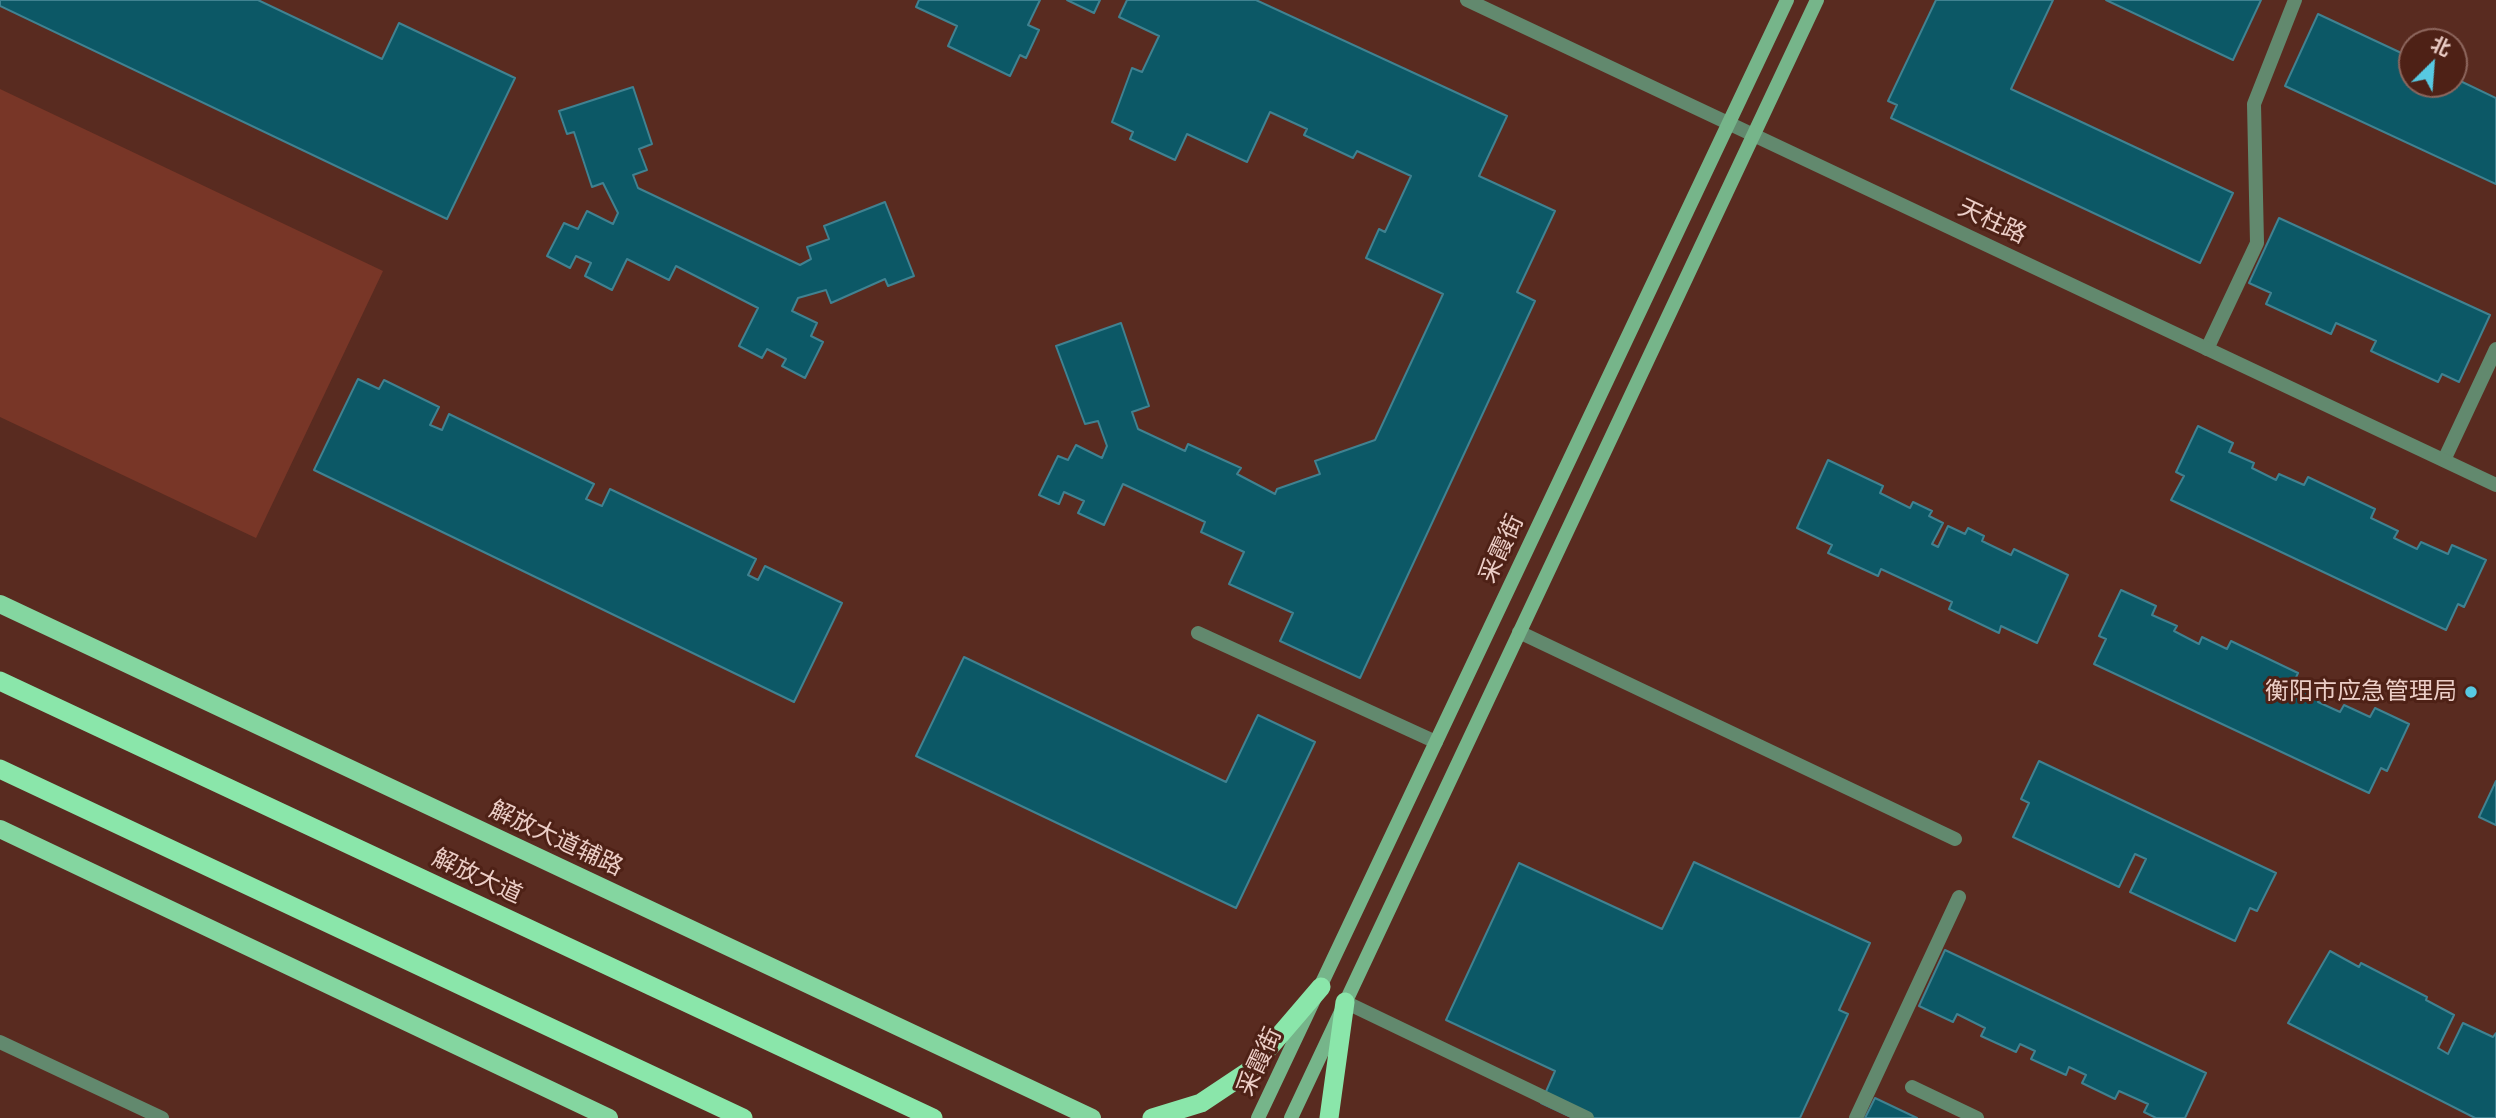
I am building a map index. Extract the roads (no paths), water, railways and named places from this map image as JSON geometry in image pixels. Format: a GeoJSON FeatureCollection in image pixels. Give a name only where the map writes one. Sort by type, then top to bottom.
{"type":"FeatureCollection","features":[{"type":"Feature","properties":{"kind":"highway","name":"解放大道"},"geometry":{"type":"LineString","coordinates":[[0,681],[933,1118]]}},
{"type":"Feature","properties":{"kind":"highway"},"geometry":{"type":"LineString","coordinates":[[0,769],[743,1118]]}},
{"type":"Feature","properties":{"kind":"highway"},"geometry":{"type":"LineString","coordinates":[[1152,1118],[1201,1103],[1249,1071],[1321,987]]}},
{"type":"Feature","properties":{"kind":"highway"},"geometry":{"type":"LineString","coordinates":[[1329,1118],[1345,1002]]}},
{"type":"Feature","properties":{"kind":"main road","name":"采霞街"},"geometry":{"type":"LineString","coordinates":[[1258,1118],[1787,0]]}},
{"type":"Feature","properties":{"kind":"main road","name":"采霞街"},"geometry":{"type":"LineString","coordinates":[[1290,1118],[1817,0]]}},
{"type":"Feature","properties":{"kind":"main road","name":"解放大道辅路"},"geometry":{"type":"LineString","coordinates":[[0,604],[1092,1118]]}},
{"type":"Feature","properties":{"kind":"main road"},"geometry":{"type":"LineString","coordinates":[[0,829],[609,1118]]}},
{"type":"Feature","properties":{"kind":"street","name":"天柱路"},"geometry":{"type":"LineString","coordinates":[[1468,0],[2496,485]]}},
{"type":"Feature","properties":{"kind":"street"},"geometry":{"type":"LineString","coordinates":[[2207,349],[2257,243],[2254,104],[2295,0]]}},
{"type":"Feature","properties":{"kind":"street"},"geometry":{"type":"LineString","coordinates":[[2444,460],[2496,349]]}},
{"type":"Feature","properties":{"kind":"street"},"geometry":{"type":"LineString","coordinates":[[1519,632],[1955,839]]}},
{"type":"Feature","properties":{"kind":"street"},"geometry":{"type":"LineString","coordinates":[[1198,633],[1436,743]]}},
{"type":"Feature","properties":{"kind":"street"},"geometry":{"type":"LineString","coordinates":[[1856,1118],[1959,897]]}},
{"type":"Feature","properties":{"kind":"street"},"geometry":{"type":"LineString","coordinates":[[1345,1002],[1587,1118]]}},
{"type":"Feature","properties":{"kind":"street"},"geometry":{"type":"LineString","coordinates":[[0,1042],[162,1118]]}},
{"type":"Feature","properties":{"kind":"street"},"geometry":{"type":"LineString","coordinates":[[1912,1087],[1977,1118]]}},
{"type":"Feature","properties":{"kind":"place","name":"衡阳市应急管理局"},"geometry":{"type":"Point","coordinates":[2471,692]}}]}
